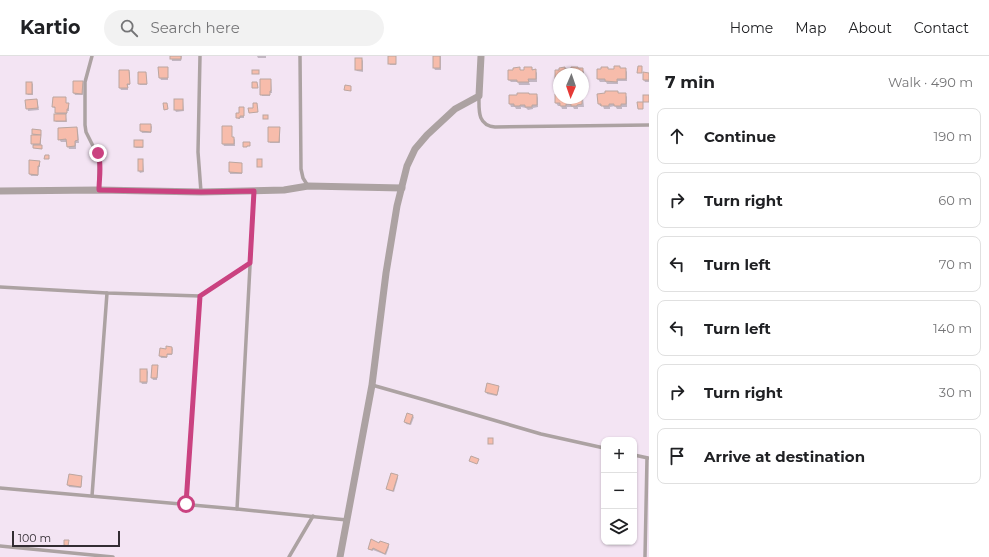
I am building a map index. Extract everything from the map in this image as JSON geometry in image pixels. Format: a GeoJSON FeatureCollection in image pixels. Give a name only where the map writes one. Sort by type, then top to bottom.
{"type":"FeatureCollection","features":[{"type":"Feature","properties":{"kind":"street"},"geometry":{"type":"LineString","coordinates":[[340,557],[372,385],[386,273],[397,206],[408,166],[415,149],[427,135],[455,109],[479,96],[480,56]]}},
{"type":"Feature","properties":{"kind":"street"},"geometry":{"type":"LineString","coordinates":[[0,191],[99,190],[201,192],[284,190],[308,186],[402,188]]}},
{"type":"Feature","properties":{"kind":"lane"},"geometry":{"type":"LineString","coordinates":[[92,56],[85,82],[85,124],[86,132],[99,158],[99,190]]}},
{"type":"Feature","properties":{"kind":"lane"},"geometry":{"type":"LineString","coordinates":[[200,56],[198,152],[201,192]]}},
{"type":"Feature","properties":{"kind":"lane"},"geometry":{"type":"LineString","coordinates":[[300,56],[301,169],[303,178],[308,186]]}},
{"type":"Feature","properties":{"kind":"lane"},"geometry":{"type":"LineString","coordinates":[[479,96],[480,116],[485,124],[489,126],[649,125]]}},
{"type":"Feature","properties":{"kind":"lane"},"geometry":{"type":"LineString","coordinates":[[237,509],[254,191]]}},
{"type":"Feature","properties":{"kind":"lane"},"geometry":{"type":"LineString","coordinates":[[0,287],[200,296],[250,263]]}},
{"type":"Feature","properties":{"kind":"lane"},"geometry":{"type":"LineString","coordinates":[[92,496],[108,293]]}},
{"type":"Feature","properties":{"kind":"lane"},"geometry":{"type":"LineString","coordinates":[[186,504],[200,296]]}},
{"type":"Feature","properties":{"kind":"lane"},"geometry":{"type":"LineString","coordinates":[[372,385],[541,434],[601,447]]}},
{"type":"Feature","properties":{"kind":"lane"},"geometry":{"type":"LineString","coordinates":[[637,456],[648,458],[645,557]]}},
{"type":"Feature","properties":{"kind":"lane"},"geometry":{"type":"LineString","coordinates":[[0,488],[347,520]]}},
{"type":"Feature","properties":{"kind":"lane"},"geometry":{"type":"LineString","coordinates":[[289,557],[313,516]]}},
{"type":"Feature","properties":{"kind":"lane"},"geometry":{"type":"LineString","coordinates":[[0,546],[113,557]]}},
{"type":"Feature","properties":{"kind":"lane"},"geometry":{"type":"LineString","coordinates":[[63,552],[63,557]]}},
{"type":"Feature","properties":{"kind":"building"},"geometry":{"type":"Polygon","coordinates":[[[170,56],[181,56],[181,59],[170,59],[170,56]]]}},
{"type":"Feature","properties":{"kind":"building"},"geometry":{"type":"Polygon","coordinates":[[[388,56],[396,56],[396,64],[388,64],[388,56]]]}},
{"type":"Feature","properties":{"kind":"building"},"geometry":{"type":"Polygon","coordinates":[[[433,56],[440,56],[440,68],[433,68],[433,56]]]}},
{"type":"Feature","properties":{"kind":"building"},"geometry":{"type":"Polygon","coordinates":[[[355,58],[362,58],[362,70],[355,70],[355,58]]]}},
{"type":"Feature","properties":{"kind":"building"},"geometry":{"type":"Polygon","coordinates":[[[614,66],[626,68],[626,79],[617,79],[617,82],[597,79],[597,69],[601,69],[601,67],[608,67],[608,69],[614,69],[614,66]]]}},
{"type":"Feature","properties":{"kind":"building"},"geometry":{"type":"Polygon","coordinates":[[[638,66],[642,66],[642,73],[637,73],[638,66]]]}},
{"type":"Feature","properties":{"kind":"building"},"geometry":{"type":"Polygon","coordinates":[[[158,67],[168,67],[168,78],[159,78],[158,67]]]}},
{"type":"Feature","properties":{"kind":"building"},"geometry":{"type":"Polygon","coordinates":[[[520,67],[520,70],[524,70],[524,67],[532,67],[532,70],[536,69],[536,79],[528,79],[529,82],[508,80],[508,70],[513,70],[513,68],[520,67]]]}},
{"type":"Feature","properties":{"kind":"building"},"geometry":{"type":"Polygon","coordinates":[[[119,70],[129,70],[130,84],[127,84],[128,88],[119,88],[119,70]]]}},
{"type":"Feature","properties":{"kind":"building"},"geometry":{"type":"Polygon","coordinates":[[[252,70],[259,70],[259,74],[252,74],[252,70]]]}},
{"type":"Feature","properties":{"kind":"building"},"geometry":{"type":"Polygon","coordinates":[[[138,72],[146,72],[147,84],[138,84],[138,72]]]}},
{"type":"Feature","properties":{"kind":"building"},"geometry":{"type":"Polygon","coordinates":[[[643,72],[649,73],[649,80],[643,80],[643,72]]]}},
{"type":"Feature","properties":{"kind":"building"},"geometry":{"type":"Polygon","coordinates":[[[260,79],[271,79],[270,95],[260,95],[260,79]]]}},
{"type":"Feature","properties":{"kind":"building"},"geometry":{"type":"Polygon","coordinates":[[[73,81],[83,81],[82,94],[73,93],[73,81]]]}},
{"type":"Feature","properties":{"kind":"building"},"geometry":{"type":"Polygon","coordinates":[[[26,82],[32,82],[32,94],[26,94],[26,82]]]}},
{"type":"Feature","properties":{"kind":"building"},"geometry":{"type":"Polygon","coordinates":[[[252,82],[257,82],[258,88],[252,88],[252,82]]]}},
{"type":"Feature","properties":{"kind":"building"},"geometry":{"type":"Polygon","coordinates":[[[345,85],[351,86],[351,91],[344,90],[345,85]]]}},
{"type":"Feature","properties":{"kind":"building"},"geometry":{"type":"Polygon","coordinates":[[[605,91],[618,91],[618,93],[626,93],[626,104],[621,104],[621,106],[609,104],[609,106],[601,106],[601,104],[598,104],[597,94],[605,93],[605,91]]]}},
{"type":"Feature","properties":{"kind":"building"},"geometry":{"type":"Polygon","coordinates":[[[517,93],[537,94],[537,105],[525,107],[525,105],[514,106],[514,104],[509,104],[509,95],[517,95],[517,93]]]}},
{"type":"Feature","properties":{"kind":"building"},"geometry":{"type":"Polygon","coordinates":[[[643,95],[649,95],[649,102],[643,102],[643,95]]]}},
{"type":"Feature","properties":{"kind":"building"},"geometry":{"type":"Polygon","coordinates":[[[53,97],[66,97],[66,103],[69,103],[67,113],[55,113],[55,107],[52,107],[53,97]]]}},
{"type":"Feature","properties":{"kind":"building"},"geometry":{"type":"Polygon","coordinates":[[[37,99],[38,108],[26,109],[25,100],[37,99]]]}},
{"type":"Feature","properties":{"kind":"building"},"geometry":{"type":"Polygon","coordinates":[[[174,99],[183,99],[183,110],[174,110],[174,99]]]}},
{"type":"Feature","properties":{"kind":"building"},"geometry":{"type":"Polygon","coordinates":[[[637,102],[643,102],[643,109],[638,109],[637,102]]]}},
{"type":"Feature","properties":{"kind":"building"},"geometry":{"type":"Polygon","coordinates":[[[163,103],[167,103],[168,109],[164,110],[163,103]]]}},
{"type":"Feature","properties":{"kind":"building"},"geometry":{"type":"Polygon","coordinates":[[[253,103],[257,103],[258,112],[249,113],[248,108],[253,108],[253,103]]]}},
{"type":"Feature","properties":{"kind":"building"},"geometry":{"type":"Polygon","coordinates":[[[560,104],[566,104],[566,106],[560,106],[560,104]]]}},
{"type":"Feature","properties":{"kind":"building"},"geometry":{"type":"Polygon","coordinates":[[[571,104],[582,104],[577,106],[571,106],[571,104]]]}},
{"type":"Feature","properties":{"kind":"building"},"geometry":{"type":"Polygon","coordinates":[[[239,107],[244,107],[244,116],[236,118],[236,113],[239,113],[239,107]]]}},
{"type":"Feature","properties":{"kind":"building"},"geometry":{"type":"Polygon","coordinates":[[[54,114],[66,114],[66,121],[54,121],[54,114]]]}},
{"type":"Feature","properties":{"kind":"building"},"geometry":{"type":"Polygon","coordinates":[[[263,115],[268,115],[268,119],[263,119],[263,115]]]}},
{"type":"Feature","properties":{"kind":"building"},"geometry":{"type":"Polygon","coordinates":[[[140,124],[151,124],[151,132],[140,131],[140,124]]]}},
{"type":"Feature","properties":{"kind":"building"},"geometry":{"type":"Polygon","coordinates":[[[222,126],[232,126],[232,137],[234,137],[234,144],[222,144],[222,126]]]}},
{"type":"Feature","properties":{"kind":"building"},"geometry":{"type":"Polygon","coordinates":[[[77,127],[78,140],[75,141],[75,146],[67,147],[66,139],[58,140],[58,128],[77,127]]]}},
{"type":"Feature","properties":{"kind":"building"},"geometry":{"type":"Polygon","coordinates":[[[268,127],[280,127],[279,142],[268,142],[268,127]]]}},
{"type":"Feature","properties":{"kind":"building"},"geometry":{"type":"Polygon","coordinates":[[[32,129],[41,130],[41,135],[32,134],[32,129]]]}},
{"type":"Feature","properties":{"kind":"building"},"geometry":{"type":"Polygon","coordinates":[[[31,135],[41,135],[40,144],[31,144],[31,135]]]}},
{"type":"Feature","properties":{"kind":"building"},"geometry":{"type":"Polygon","coordinates":[[[134,140],[143,140],[143,147],[134,147],[134,140]]]}},
{"type":"Feature","properties":{"kind":"building"},"geometry":{"type":"Polygon","coordinates":[[[243,142],[250,142],[250,146],[243,147],[243,142]]]}},
{"type":"Feature","properties":{"kind":"building"},"geometry":{"type":"Polygon","coordinates":[[[33,145],[42,145],[42,149],[33,148],[33,145]]]}},
{"type":"Feature","properties":{"kind":"building"},"geometry":{"type":"Polygon","coordinates":[[[45,155],[49,155],[49,159],[44,159],[45,155]]]}},
{"type":"Feature","properties":{"kind":"building"},"geometry":{"type":"Polygon","coordinates":[[[138,159],[143,159],[143,171],[138,171],[138,159]]]}},
{"type":"Feature","properties":{"kind":"building"},"geometry":{"type":"Polygon","coordinates":[[[257,159],[262,159],[262,167],[257,167],[257,159]]]}},
{"type":"Feature","properties":{"kind":"building"},"geometry":{"type":"Polygon","coordinates":[[[29,160],[40,161],[38,166],[38,175],[29,174],[29,160]]]}},
{"type":"Feature","properties":{"kind":"building"},"geometry":{"type":"Polygon","coordinates":[[[229,162],[242,163],[242,173],[229,172],[229,162]]]}},
{"type":"Feature","properties":{"kind":"building"},"geometry":{"type":"Polygon","coordinates":[[[166,346],[172,347],[172,354],[167,354],[167,357],[159,356],[160,348],[166,349],[166,346]]]}},
{"type":"Feature","properties":{"kind":"building"},"geometry":{"type":"Polygon","coordinates":[[[152,365],[158,365],[157,378],[151,378],[152,365]]]}},
{"type":"Feature","properties":{"kind":"building"},"geometry":{"type":"Polygon","coordinates":[[[140,369],[147,369],[147,382],[140,382],[140,369]]]}},
{"type":"Feature","properties":{"kind":"building"},"geometry":{"type":"Polygon","coordinates":[[[487,383],[499,386],[497,395],[485,392],[487,383]]]}},
{"type":"Feature","properties":{"kind":"building"},"geometry":{"type":"Polygon","coordinates":[[[407,413],[413,415],[410,424],[404,422],[407,413]]]}},
{"type":"Feature","properties":{"kind":"building"},"geometry":{"type":"Polygon","coordinates":[[[488,438],[493,438],[493,444],[488,444],[488,438]]]}},
{"type":"Feature","properties":{"kind":"building"},"geometry":{"type":"Polygon","coordinates":[[[471,456],[479,459],[477,464],[469,461],[471,456]]]}},
{"type":"Feature","properties":{"kind":"building"},"geometry":{"type":"Polygon","coordinates":[[[391,473],[398,475],[393,491],[386,489],[391,473]]]}},
{"type":"Feature","properties":{"kind":"building"},"geometry":{"type":"Polygon","coordinates":[[[69,474],[82,476],[81,487],[67,485],[69,474]]]}},
{"type":"Feature","properties":{"kind":"building"},"geometry":{"type":"Polygon","coordinates":[[[371,539],[379,543],[380,541],[389,544],[385,554],[373,548],[372,550],[368,549],[371,539]]]}},
{"type":"Feature","properties":{"kind":"building"},"geometry":{"type":"Polygon","coordinates":[[[64,540],[69,540],[68,546],[64,545],[64,540]]]}},
{"type":"Feature","properties":{"kind":"route"},"geometry":{"type":"LineString","coordinates":[[98,153],[100,164],[99,190],[201,192],[254,191],[250,263],[200,296],[186,504]]}}]}
